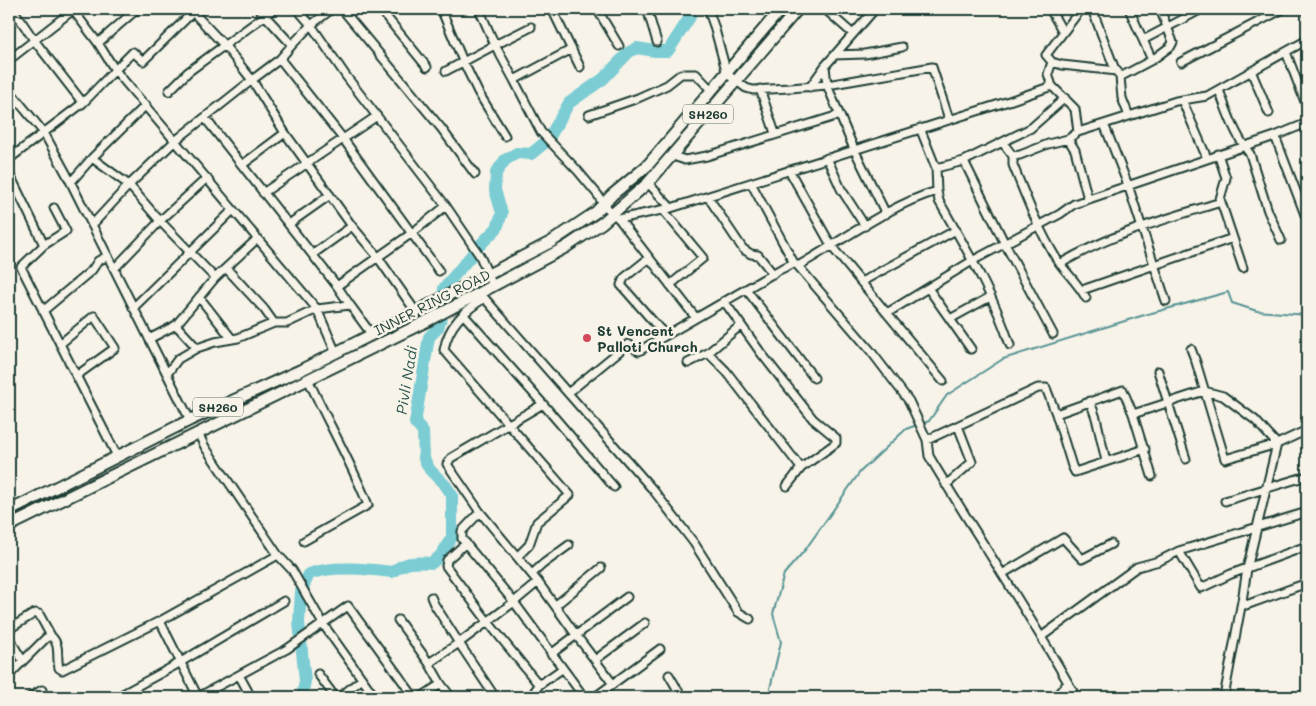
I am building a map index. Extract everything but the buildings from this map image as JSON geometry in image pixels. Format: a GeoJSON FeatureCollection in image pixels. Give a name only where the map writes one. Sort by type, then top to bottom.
{"type":"FeatureCollection","features":[{"type":"Feature","properties":{"kind":"highway","name":"INNER RING ROAD"},"geometry":{"type":"LineString","coordinates":[[9,511],[190,420],[372,335],[551,242],[596,212],[612,195],[647,166],[727,74],[780,9]]}},
{"type":"Feature","properties":{"kind":"highway","name":"INNER RING ROAD"},"geometry":{"type":"LineString","coordinates":[[9,526],[456,306],[482,295],[493,286],[566,247],[616,217],[673,156],[798,9]]}},
{"type":"Feature","properties":{"kind":"street"},"geometry":{"type":"LineString","coordinates":[[12,9],[83,103]]}},
{"type":"Feature","properties":{"kind":"street"},"geometry":{"type":"LineString","coordinates":[[9,60],[73,9],[115,70],[317,309],[336,352]]}},
{"type":"Feature","properties":{"kind":"street"},"geometry":{"type":"LineString","coordinates":[[98,43],[137,9]]}},
{"type":"Feature","properties":{"kind":"street"},"geometry":{"type":"LineString","coordinates":[[259,9],[292,46],[290,48]]}},
{"type":"Feature","properties":{"kind":"street"},"geometry":{"type":"LineString","coordinates":[[169,91],[188,72],[274,9]]}},
{"type":"Feature","properties":{"kind":"street"},"geometry":{"type":"LineString","coordinates":[[297,9],[312,25],[346,76],[446,206],[480,256],[493,286]]}},
{"type":"Feature","properties":{"kind":"street"},"geometry":{"type":"LineString","coordinates":[[92,224],[175,141],[280,59],[312,25],[332,9]]}},
{"type":"Feature","properties":{"kind":"street"},"geometry":{"type":"LineString","coordinates":[[342,9],[441,128],[476,174]]}},
{"type":"Feature","properties":{"kind":"street"},"geometry":{"type":"LineString","coordinates":[[380,9],[427,67]]}},
{"type":"Feature","properties":{"kind":"street"},"geometry":{"type":"LineString","coordinates":[[441,9],[478,92],[505,136]]}},
{"type":"Feature","properties":{"kind":"street"},"geometry":{"type":"LineString","coordinates":[[479,9],[495,45],[541,132],[578,171],[696,318]]}},
{"type":"Feature","properties":{"kind":"street"},"geometry":{"type":"LineString","coordinates":[[552,9],[580,67]]}},
{"type":"Feature","properties":{"kind":"street"},"geometry":{"type":"LineString","coordinates":[[597,9],[619,46]]}},
{"type":"Feature","properties":{"kind":"street"},"geometry":{"type":"LineString","coordinates":[[647,9],[657,42]]}},
{"type":"Feature","properties":{"kind":"street"},"geometry":{"type":"LineString","coordinates":[[708,9],[727,74],[746,88],[760,90],[810,87],[932,67],[949,119]]}},
{"type":"Feature","properties":{"kind":"street"},"geometry":{"type":"LineString","coordinates":[[810,87],[834,55],[875,9]]}},
{"type":"Feature","properties":{"kind":"street"},"geometry":{"type":"LineString","coordinates":[[1050,9],[1063,32]]}},
{"type":"Feature","properties":{"kind":"street"},"geometry":{"type":"LineString","coordinates":[[1081,9],[1046,55],[1052,62],[1062,65],[1118,74],[1152,60],[1172,44],[1160,9]]}},
{"type":"Feature","properties":{"kind":"street"},"geometry":{"type":"LineString","coordinates":[[1092,9],[1118,74],[1122,98],[1129,116]]}},
{"type":"Feature","properties":{"kind":"street"},"geometry":{"type":"LineString","coordinates":[[1129,9],[1152,60]]}},
{"type":"Feature","properties":{"kind":"street"},"geometry":{"type":"LineString","coordinates":[[1143,40],[1202,9]]}},
{"type":"Feature","properties":{"kind":"street"},"geometry":{"type":"LineString","coordinates":[[1181,62],[1283,9]]}},
{"type":"Feature","properties":{"kind":"street"},"geometry":{"type":"LineString","coordinates":[[1304,9],[1307,13]]}},
{"type":"Feature","properties":{"kind":"street"},"geometry":{"type":"LineString","coordinates":[[9,159],[83,103],[133,52],[143,61],[191,10],[225,46],[252,80],[285,133],[352,226],[377,256],[416,312]]}},
{"type":"Feature","properties":{"kind":"street"},"geometry":{"type":"LineString","coordinates":[[827,11],[853,34]]}},
{"type":"Feature","properties":{"kind":"street"},"geometry":{"type":"LineString","coordinates":[[446,71],[531,27]]}},
{"type":"Feature","properties":{"kind":"street"},"geometry":{"type":"LineString","coordinates":[[1013,156],[1068,139],[1078,132],[1129,116],[1182,100],[1207,96],[1307,40]]}},
{"type":"Feature","properties":{"kind":"street"},"geometry":{"type":"LineString","coordinates":[[834,55],[864,54],[902,47]]}},
{"type":"Feature","properties":{"kind":"street"},"geometry":{"type":"LineString","coordinates":[[514,80],[572,49]]}},
{"type":"Feature","properties":{"kind":"street"},"geometry":{"type":"LineString","coordinates":[[1286,52],[1307,107]]}},
{"type":"Feature","properties":{"kind":"street"},"geometry":{"type":"LineString","coordinates":[[280,59],[344,140],[439,271]]}},
{"type":"Feature","properties":{"kind":"street"},"geometry":{"type":"LineString","coordinates":[[1052,62],[1048,74],[1052,86],[1075,109],[1078,132]]}},
{"type":"Feature","properties":{"kind":"street"},"geometry":{"type":"LineString","coordinates":[[825,66],[827,85],[854,149],[886,214]]}},
{"type":"Feature","properties":{"kind":"street"},"geometry":{"type":"LineString","coordinates":[[1252,71],[1268,113]]}},
{"type":"Feature","properties":{"kind":"street"},"geometry":{"type":"LineString","coordinates":[[589,115],[638,98],[667,85],[681,74],[696,74],[712,91]]}},
{"type":"Feature","properties":{"kind":"street"},"geometry":{"type":"LineString","coordinates":[[616,217],[672,208],[1052,86]]}},
{"type":"Feature","properties":{"kind":"street"},"geometry":{"type":"LineString","coordinates":[[9,90],[44,133],[71,182],[190,420]]}},
{"type":"Feature","properties":{"kind":"street"},"geometry":{"type":"LineString","coordinates":[[760,90],[775,134]]}},
{"type":"Feature","properties":{"kind":"street"},"geometry":{"type":"LineString","coordinates":[[1219,90],[1232,124],[1250,154],[1268,211],[1281,240]]}},
{"type":"Feature","properties":{"kind":"street"},"geometry":{"type":"LineString","coordinates":[[936,168],[964,161],[1031,128],[1064,98]]}},
{"type":"Feature","properties":{"kind":"street"},"geometry":{"type":"LineString","coordinates":[[1182,100],[1207,158]]}},
{"type":"Feature","properties":{"kind":"street"},"geometry":{"type":"LineString","coordinates":[[71,182],[92,158],[146,105]]}},
{"type":"Feature","properties":{"kind":"street"},"geometry":{"type":"LineString","coordinates":[[673,156],[685,160],[707,156],[840,115]]}},
{"type":"Feature","properties":{"kind":"street"},"geometry":{"type":"LineString","coordinates":[[263,193],[377,116]]}},
{"type":"Feature","properties":{"kind":"street"},"geometry":{"type":"LineString","coordinates":[[205,118],[313,254],[372,335]]}},
{"type":"Feature","properties":{"kind":"street"},"geometry":{"type":"LineString","coordinates":[[1104,124],[1128,185],[1166,301]]}},
{"type":"Feature","properties":{"kind":"street"},"geometry":{"type":"LineString","coordinates":[[887,313],[972,261],[1038,226],[1074,204],[1306,124],[1307,133]]}},
{"type":"Feature","properties":{"kind":"street"},"geometry":{"type":"LineString","coordinates":[[920,128],[936,168],[939,201],[956,230],[1004,325],[1010,346]]}},
{"type":"Feature","properties":{"kind":"street"},"geometry":{"type":"LineString","coordinates":[[242,165],[285,133]]}},
{"type":"Feature","properties":{"kind":"street"},"geometry":{"type":"LineString","coordinates":[[1275,136],[1307,220]]}},
{"type":"Feature","properties":{"kind":"street"},"geometry":{"type":"LineString","coordinates":[[1068,139],[1075,150],[1088,199]]}},
{"type":"Feature","properties":{"kind":"street"},"geometry":{"type":"LineString","coordinates":[[1002,143],[1013,156],[1013,166],[1038,226],[1060,264],[1082,290],[1086,298]]}},
{"type":"Feature","properties":{"kind":"street"},"geometry":{"type":"LineString","coordinates":[[1218,154],[1226,178],[1220,199],[1243,268]]}},
{"type":"Feature","properties":{"kind":"street"},"geometry":{"type":"LineString","coordinates":[[92,158],[129,185],[160,221],[215,278]]}},
{"type":"Feature","properties":{"kind":"street"},"geometry":{"type":"LineString","coordinates":[[827,158],[841,189],[865,226]]}},
{"type":"Feature","properties":{"kind":"street"},"geometry":{"type":"LineString","coordinates":[[964,161],[1005,244],[1053,334]]}},
{"type":"Feature","properties":{"kind":"street"},"geometry":{"type":"LineString","coordinates":[[789,170],[832,247],[943,381]]}},
{"type":"Feature","properties":{"kind":"street"},"geometry":{"type":"LineString","coordinates":[[9,173],[44,245]]}},
{"type":"Feature","properties":{"kind":"street"},"geometry":{"type":"LineString","coordinates":[[114,269],[160,221],[207,178]]}},
{"type":"Feature","properties":{"kind":"street"},"geometry":{"type":"LineString","coordinates":[[648,183],[672,208]]}},
{"type":"Feature","properties":{"kind":"street"},"geometry":{"type":"LineString","coordinates":[[751,183],[796,264],[870,350],[909,400],[927,440],[929,456],[1041,636],[1076,697]]}},
{"type":"Feature","properties":{"kind":"street"},"geometry":{"type":"LineString","coordinates":[[568,393],[628,344],[638,350],[773,274],[832,247],[919,196],[937,191]]}},
{"type":"Feature","properties":{"kind":"street"},"geometry":{"type":"LineString","coordinates":[[289,224],[330,195]]}},
{"type":"Feature","properties":{"kind":"street"},"geometry":{"type":"LineString","coordinates":[[708,196],[743,249],[751,254],[758,255],[773,274]]}},
{"type":"Feature","properties":{"kind":"street"},"geometry":{"type":"LineString","coordinates":[[1060,264],[1084,249],[1142,227],[1221,202]]}},
{"type":"Feature","properties":{"kind":"street"},"geometry":{"type":"LineString","coordinates":[[337,286],[412,233],[446,206]]}},
{"type":"Feature","properties":{"kind":"street"},"geometry":{"type":"LineString","coordinates":[[54,208],[66,231],[44,245],[21,267],[117,456]]}},
{"type":"Feature","properties":{"kind":"street"},"geometry":{"type":"LineString","coordinates":[[133,308],[189,251],[233,210]]}},
{"type":"Feature","properties":{"kind":"street"},"geometry":{"type":"LineString","coordinates":[[663,210],[703,258],[670,285]]}},
{"type":"Feature","properties":{"kind":"street"},"geometry":{"type":"LineString","coordinates":[[313,254],[352,226]]}},
{"type":"Feature","properties":{"kind":"street"},"geometry":{"type":"LineString","coordinates":[[861,282],[956,230]]}},
{"type":"Feature","properties":{"kind":"street"},"geometry":{"type":"LineString","coordinates":[[1082,290],[1233,238]]}},
{"type":"Feature","properties":{"kind":"street"},"geometry":{"type":"LineString","coordinates":[[149,339],[176,325],[215,278],[257,239]]}},
{"type":"Feature","properties":{"kind":"street"},"geometry":{"type":"LineString","coordinates":[[43,311],[92,270],[98,261],[108,256]]}},
{"type":"Feature","properties":{"kind":"street"},"geometry":{"type":"LineString","coordinates":[[649,258],[624,278],[621,285],[665,335]]}},
{"type":"Feature","properties":{"kind":"street"},"geometry":{"type":"LineString","coordinates":[[226,268],[264,309],[274,323]]}},
{"type":"Feature","properties":{"kind":"street"},"geometry":{"type":"LineString","coordinates":[[928,288],[971,349]]}},
{"type":"Feature","properties":{"kind":"street"},"geometry":{"type":"LineString","coordinates":[[746,289],[814,378]]}},
{"type":"Feature","properties":{"kind":"street"},"geometry":{"type":"LineString","coordinates":[[518,556],[529,545],[537,522],[570,495],[444,350],[446,336],[463,314],[482,295],[654,491],[694,543],[738,612],[750,619]]}},
{"type":"Feature","properties":{"kind":"street"},"geometry":{"type":"LineString","coordinates":[[199,297],[232,339]]}},
{"type":"Feature","properties":{"kind":"street"},"geometry":{"type":"LineString","coordinates":[[950,319],[990,297]]}},
{"type":"Feature","properties":{"kind":"street"},"geometry":{"type":"LineString","coordinates":[[724,302],[813,419],[836,438],[836,443],[801,468],[787,486]]}},
{"type":"Feature","properties":{"kind":"street"},"geometry":{"type":"LineString","coordinates":[[166,374],[178,359],[197,348],[232,339],[274,323],[287,323],[317,309],[350,305]]}},
{"type":"Feature","properties":{"kind":"street"},"geometry":{"type":"LineString","coordinates":[[463,314],[614,487]]}},
{"type":"Feature","properties":{"kind":"street"},"geometry":{"type":"LineString","coordinates":[[60,344],[94,316],[115,348],[76,376]]}},
{"type":"Feature","properties":{"kind":"street"},"geometry":{"type":"LineString","coordinates":[[176,325],[197,348]]}},
{"type":"Feature","properties":{"kind":"street"},"geometry":{"type":"LineString","coordinates":[[688,363],[708,353],[741,325]]}},
{"type":"Feature","properties":{"kind":"street"},"geometry":{"type":"LineString","coordinates":[[1191,349],[1225,459],[1277,444],[1307,430]]}},
{"type":"Feature","properties":{"kind":"street"},"geometry":{"type":"LineString","coordinates":[[708,353],[726,371],[801,468]]}},
{"type":"Feature","properties":{"kind":"street"},"geometry":{"type":"LineString","coordinates":[[1158,371],[1186,459]]}},
{"type":"Feature","properties":{"kind":"street"},"geometry":{"type":"LineString","coordinates":[[304,541],[368,505],[356,474],[326,418],[308,379]]}},
{"type":"Feature","properties":{"kind":"street"},"geometry":{"type":"LineString","coordinates":[[927,440],[1038,388],[1046,388],[1075,472],[1145,449]]}},
{"type":"Feature","properties":{"kind":"street"},"geometry":{"type":"LineString","coordinates":[[1056,414],[1123,390],[1145,449],[1152,476]]}},
{"type":"Feature","properties":{"kind":"street"},"geometry":{"type":"LineString","coordinates":[[1133,414],[1204,391],[1223,396],[1255,420],[1277,444]]}},
{"type":"Feature","properties":{"kind":"street"},"geometry":{"type":"LineString","coordinates":[[1090,401],[1106,461]]}},
{"type":"Feature","properties":{"kind":"street"},"geometry":{"type":"LineString","coordinates":[[543,404],[451,458],[447,464],[480,512],[518,556],[556,605],[613,684]]}},
{"type":"Feature","properties":{"kind":"street"},"geometry":{"type":"LineString","coordinates":[[946,485],[972,462],[958,426]]}},
{"type":"Feature","properties":{"kind":"street"},"geometry":{"type":"LineString","coordinates":[[198,433],[205,447],[278,555],[292,570],[323,624],[375,697]]}},
{"type":"Feature","properties":{"kind":"street"},"geometry":{"type":"LineString","coordinates":[[1224,697],[1247,569],[1277,444]]}},
{"type":"Feature","properties":{"kind":"street"},"geometry":{"type":"LineString","coordinates":[[1226,501],[1307,476]]}},
{"type":"Feature","properties":{"kind":"street"},"geometry":{"type":"LineString","coordinates":[[480,512],[462,531],[462,538],[514,602],[581,696]]}},
{"type":"Feature","properties":{"kind":"street"},"geometry":{"type":"LineString","coordinates":[[1041,636],[1137,567],[1159,561],[1179,551],[1307,512]]}},
{"type":"Feature","properties":{"kind":"street"},"geometry":{"type":"LineString","coordinates":[[1002,574],[1063,538],[1082,559],[1111,544]]}},
{"type":"Feature","properties":{"kind":"street"},"geometry":{"type":"LineString","coordinates":[[466,543],[447,560],[446,566],[539,685]]}},
{"type":"Feature","properties":{"kind":"street"},"geometry":{"type":"LineString","coordinates":[[532,574],[569,545]]}},
{"type":"Feature","properties":{"kind":"street"},"geometry":{"type":"LineString","coordinates":[[1179,551],[1201,588],[1307,546]]}},
{"type":"Feature","properties":{"kind":"street"},"geometry":{"type":"LineString","coordinates":[[9,629],[35,613],[39,614],[58,645],[58,664],[62,670],[160,621],[278,555]]}},
{"type":"Feature","properties":{"kind":"street"},"geometry":{"type":"LineString","coordinates":[[556,605],[602,568]]}},
{"type":"Feature","properties":{"kind":"street"},"geometry":{"type":"LineString","coordinates":[[429,663],[488,622],[538,582]]}},
{"type":"Feature","properties":{"kind":"street"},"geometry":{"type":"LineString","coordinates":[[1242,601],[1246,605],[1307,583]]}},
{"type":"Feature","properties":{"kind":"street"},"geometry":{"type":"LineString","coordinates":[[431,597],[495,697]]}},
{"type":"Feature","properties":{"kind":"street"},"geometry":{"type":"LineString","coordinates":[[551,654],[627,597]]}},
{"type":"Feature","properties":{"kind":"street"},"geometry":{"type":"LineString","coordinates":[[116,697],[284,601]]}},
{"type":"Feature","properties":{"kind":"street"},"geometry":{"type":"LineString","coordinates":[[160,621],[198,697],[287,649],[348,606],[414,697]]}},
{"type":"Feature","properties":{"kind":"street"},"geometry":{"type":"LineString","coordinates":[[398,620],[451,697]]}},
{"type":"Feature","properties":{"kind":"street"},"geometry":{"type":"LineString","coordinates":[[595,660],[645,623]]}},
{"type":"Feature","properties":{"kind":"street"},"geometry":{"type":"LineString","coordinates":[[9,675],[46,638],[51,636]]}},
{"type":"Feature","properties":{"kind":"street"},"geometry":{"type":"LineString","coordinates":[[9,638],[23,661]]}},
{"type":"Feature","properties":{"kind":"street"},"geometry":{"type":"LineString","coordinates":[[595,697],[660,649]]}},
{"type":"Feature","properties":{"kind":"street"},"geometry":{"type":"LineString","coordinates":[[531,696],[539,685],[562,669]]}},
{"type":"Feature","properties":{"kind":"street"},"geometry":{"type":"LineString","coordinates":[[318,674],[335,697]]}},
{"type":"Feature","properties":{"kind":"street"},"geometry":{"type":"LineString","coordinates":[[239,675],[251,697]]}},
{"type":"Feature","properties":{"kind":"street"},"geometry":{"type":"LineString","coordinates":[[669,675],[682,697]]}},
{"type":"Feature","properties":{"kind":"street"},"geometry":{"type":"LineString","coordinates":[[340,697],[362,679]]}},
{"type":"Feature","properties":{"kind":"street"},"geometry":{"type":"LineString","coordinates":[[1055,697],[1068,683]]}},
{"type":"Feature","properties":{"kind":"street"},"geometry":{"type":"LineString","coordinates":[[421,697],[441,684]]}},
{"type":"Feature","properties":{"kind":"street"},"geometry":{"type":"LineString","coordinates":[[30,697],[42,690]]}},
{"type":"Feature","properties":{"kind":"waterway","name":"Pivli Nadi"},"geometry":{"type":"LineString","coordinates":[[302,697],[305,681],[299,622],[301,592],[309,574],[329,569],[361,569],[392,572],[411,563],[432,563],[441,555],[452,537],[452,495],[430,470],[424,459],[423,432],[415,423],[429,337],[438,328],[442,315],[444,288],[497,228],[502,213],[495,190],[496,173],[505,160],[517,153],[531,154],[548,140],[569,103],[603,79],[629,52],[637,48],[668,51],[690,17],[690,9]]}},
{"type":"Feature","properties":{"kind":"waterway"},"geometry":{"type":"LineString","coordinates":[[922,424],[929,421],[947,395],[1003,359],[1141,316],[1228,292],[1232,303],[1257,311],[1307,315]]}},
{"type":"Feature","properties":{"kind":"waterway"},"geometry":{"type":"LineString","coordinates":[[768,697],[781,642],[773,614],[784,574],[805,550],[860,472],[906,429],[917,425]]}},
{"type":"Feature","properties":{"kind":"place","name":"St Vencent Palloti Church"},"geometry":{"type":"Point","coordinates":[587,338]}}]}
